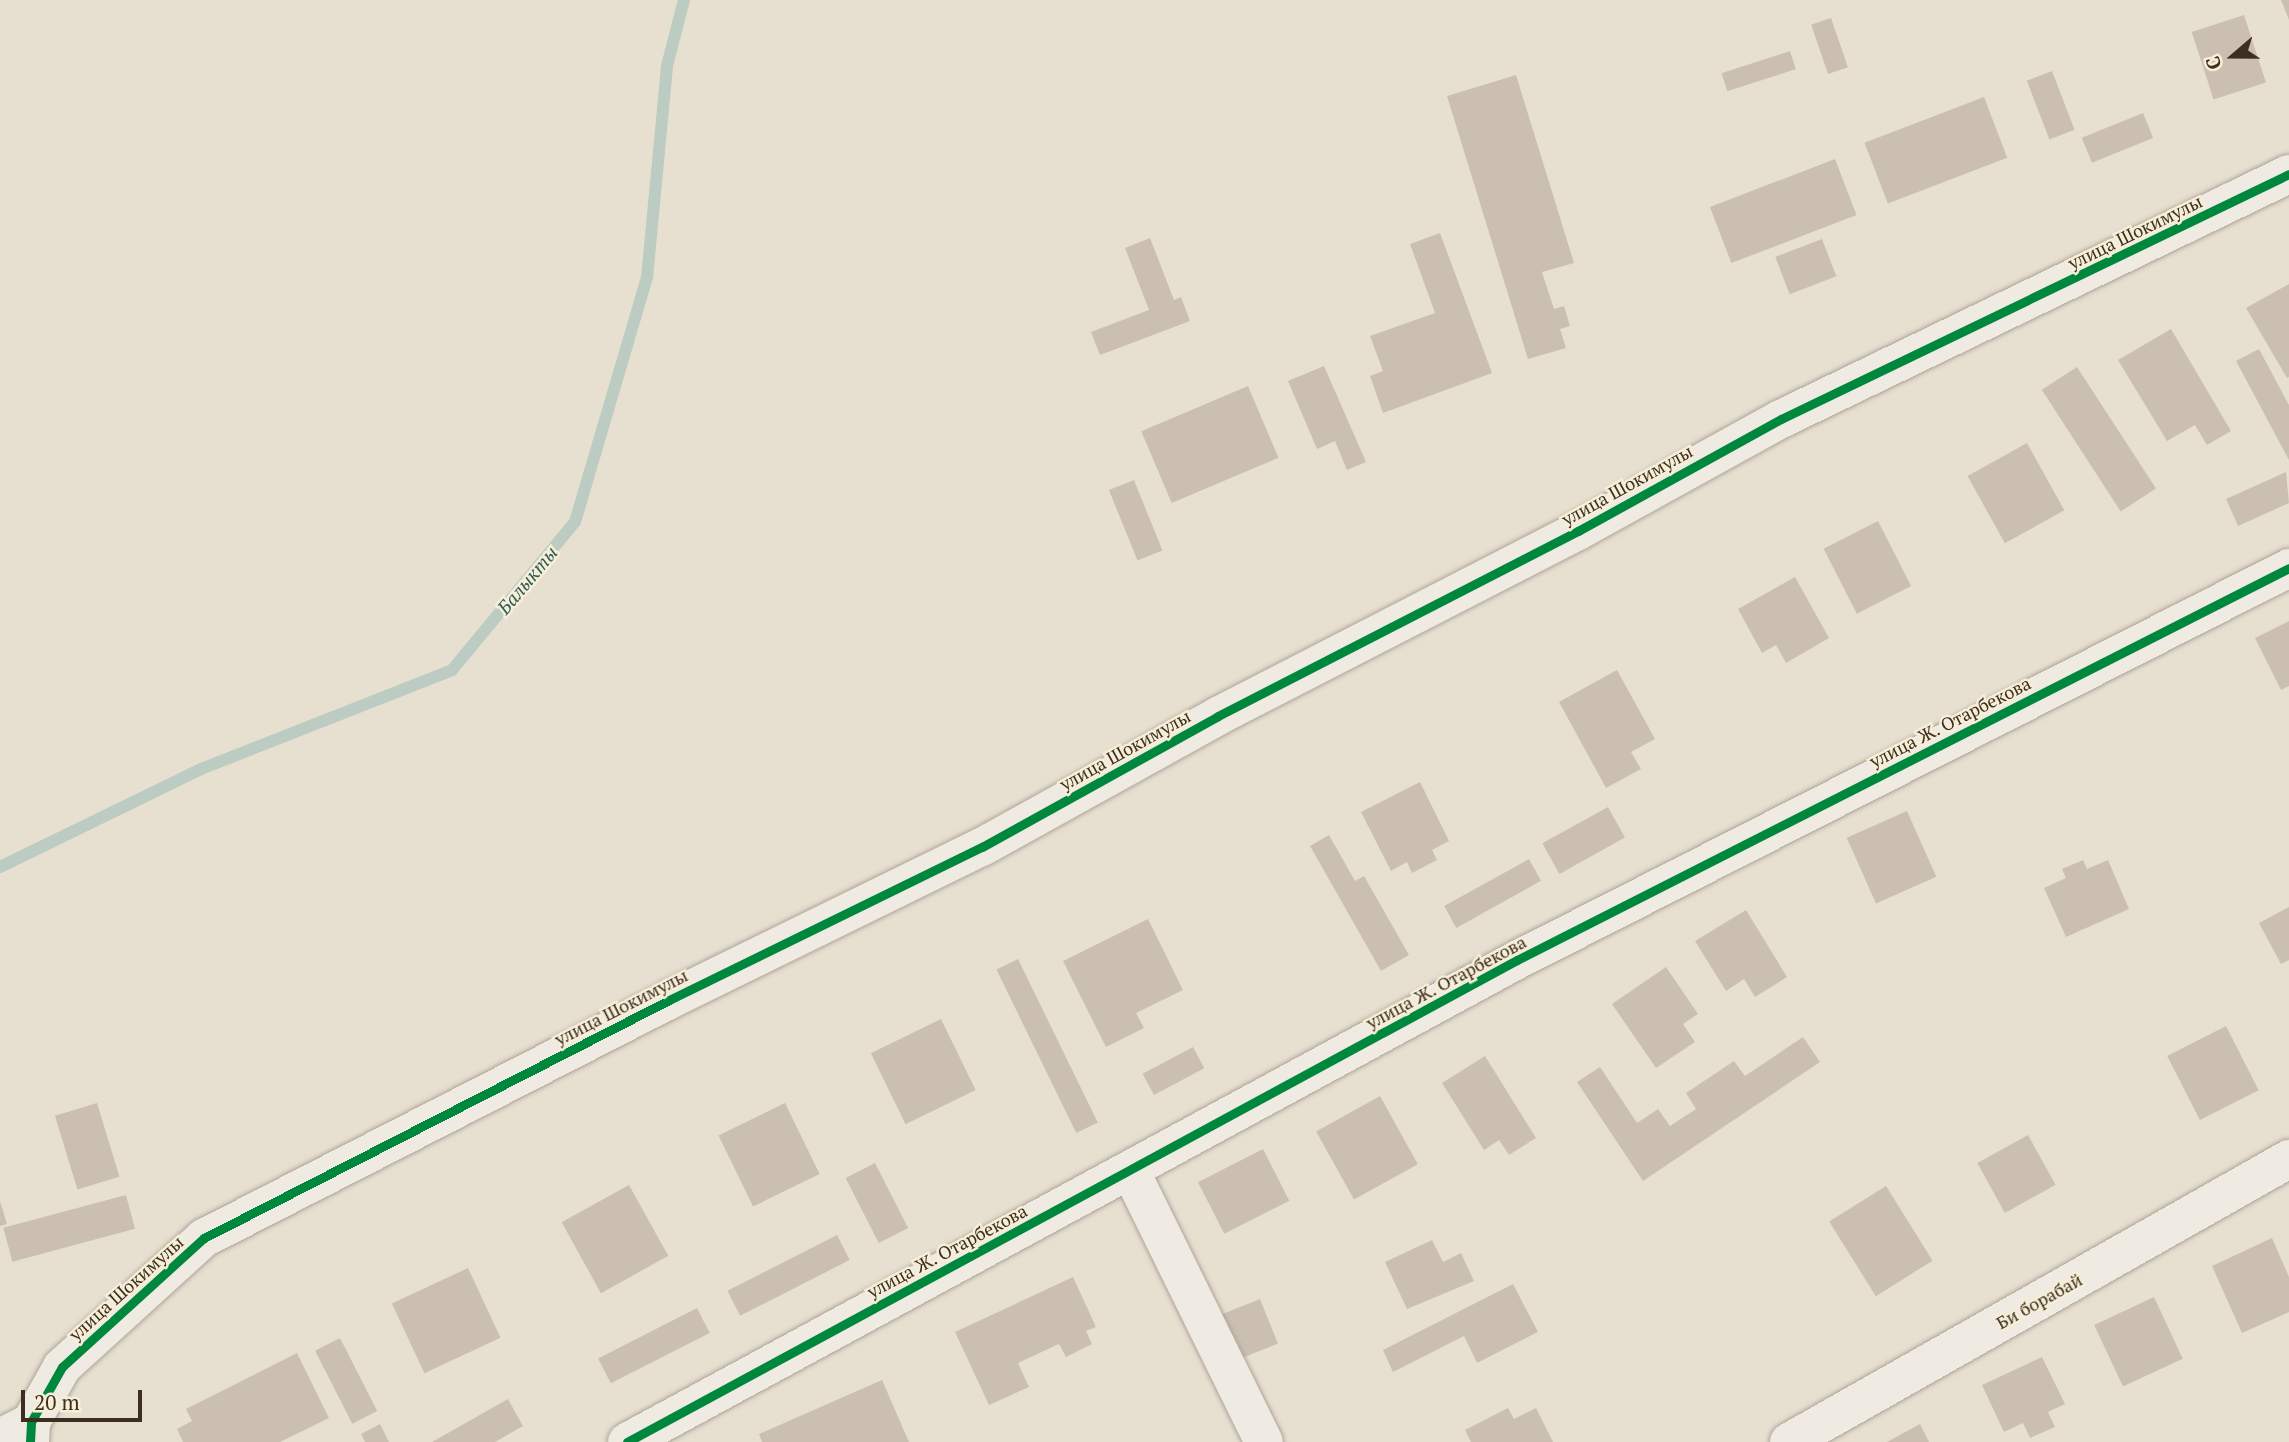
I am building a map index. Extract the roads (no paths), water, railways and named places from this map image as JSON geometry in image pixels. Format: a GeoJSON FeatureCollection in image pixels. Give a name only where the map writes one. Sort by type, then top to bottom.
{"type":"FeatureCollection","features":[{"type":"Feature","properties":{"kind":"street","name":"улица Шокимулы"},"geometry":{"type":"LineString","coordinates":[[21,1434],[62,1367],[204,1238],[657,1006],[982,847],[1218,716],[1578,530],[1781,419],[2289,174]]}},
{"type":"Feature","properties":{"kind":"street","name":"улица Ж. Отарбекова"},"geometry":{"type":"LineString","coordinates":[[627,1442],[1517,960],[2289,568]]}},
{"type":"Feature","properties":{"kind":"street","name":"Би борабай"},"geometry":{"type":"LineString","coordinates":[[1789,1442],[2289,1159]]}},
{"type":"Feature","properties":{"kind":"street"},"geometry":{"type":"LineString","coordinates":[[1130,1170],[1264,1442]]}},
{"type":"Feature","properties":{"kind":"waterway","name":"Балыкты"},"geometry":{"type":"LineString","coordinates":[[0,867],[201,769],[452,670],[575,522],[647,278],[667,66],[684,0]]}}]}
